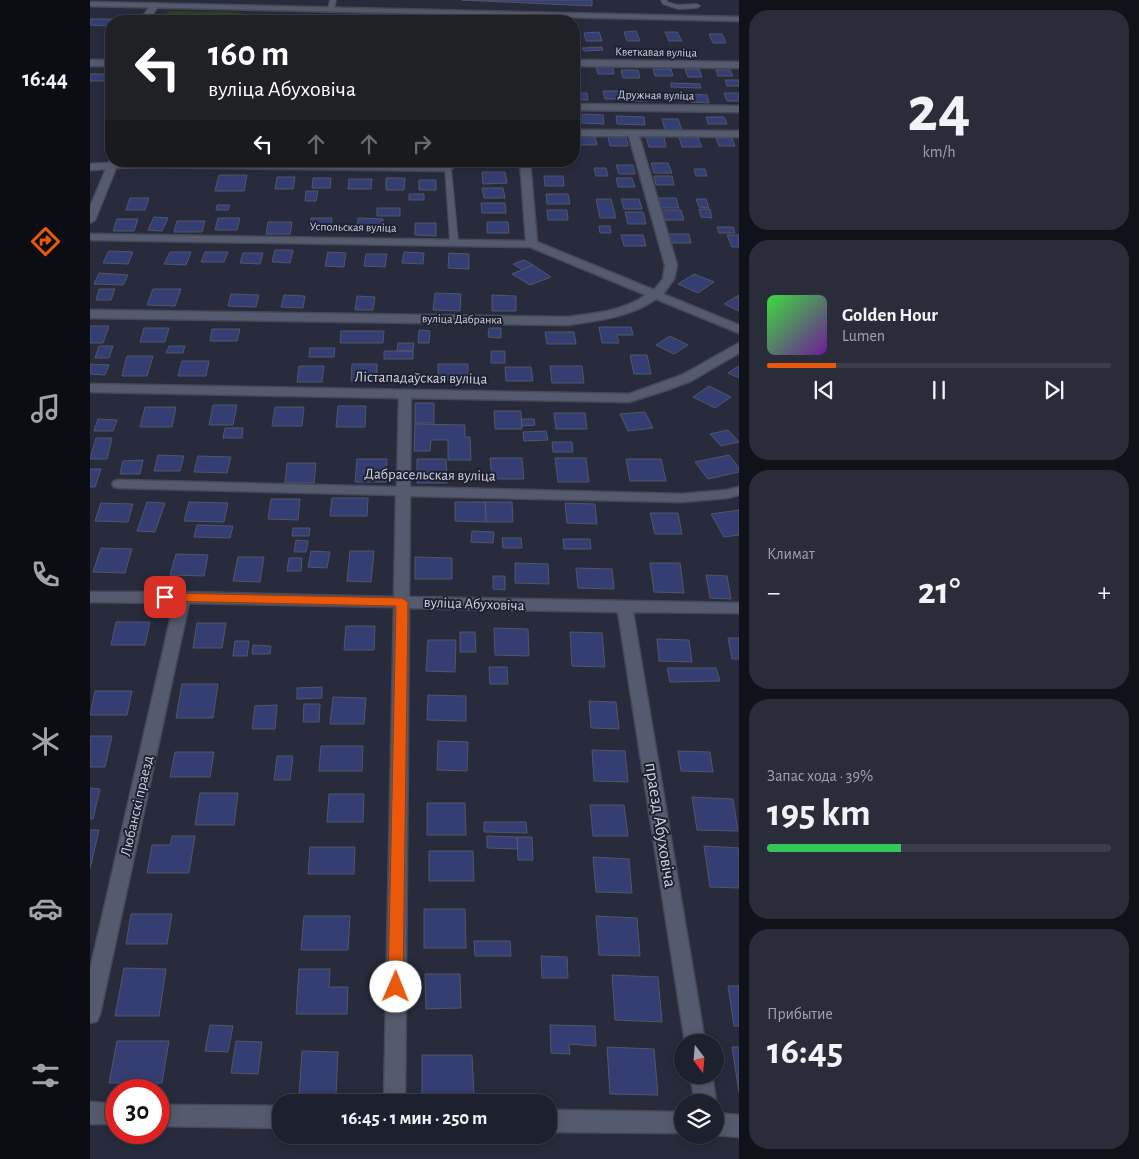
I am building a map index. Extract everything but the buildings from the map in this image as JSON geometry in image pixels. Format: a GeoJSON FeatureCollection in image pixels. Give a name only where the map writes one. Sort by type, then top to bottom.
{"type":"FeatureCollection","features":[{"type":"Feature","properties":{"kind":"street"},"geometry":{"type":"LineString","coordinates":[[90,4],[332,4],[739,19]]}},
{"type":"Feature","properties":{"kind":"street"},"geometry":{"type":"LineString","coordinates":[[148,15],[155,5]]}},
{"type":"Feature","properties":{"kind":"street"},"geometry":{"type":"LineString","coordinates":[[90,63],[105,63]]}},
{"type":"Feature","properties":{"kind":"street","name":"Кветкавая вуліца"},"geometry":{"type":"LineString","coordinates":[[580,63],[739,65]]}},
{"type":"Feature","properties":{"kind":"street","name":"Дружная вуліца"},"geometry":{"type":"LineString","coordinates":[[580,107],[739,109]]}},
{"type":"Feature","properties":{"kind":"street"},"geometry":{"type":"LineString","coordinates":[[580,133],[739,134]]}},
{"type":"Feature","properties":{"kind":"street"},"geometry":{"type":"LineString","coordinates":[[633,133],[671,265],[671,275],[668,282],[657,295]]}},
{"type":"Feature","properties":{"kind":"street"},"geometry":{"type":"LineString","coordinates":[[90,167],[105,165]]}},
{"type":"Feature","properties":{"kind":"street"},"geometry":{"type":"LineString","coordinates":[[90,220],[112,167]]}},
{"type":"Feature","properties":{"kind":"street"},"geometry":{"type":"LineString","coordinates":[[374,167],[448,168]]}},
{"type":"Feature","properties":{"kind":"street"},"geometry":{"type":"LineString","coordinates":[[526,167],[532,244],[739,329]]}},
{"type":"Feature","properties":{"kind":"street","name":"Успольская вуліца"},"geometry":{"type":"LineString","coordinates":[[90,237],[532,244]]}},
{"type":"Feature","properties":{"kind":"street","name":"вуліца Дабранка"},"geometry":{"type":"LineString","coordinates":[[90,314],[567,321],[610,314],[657,295]]}},
{"type":"Feature","properties":{"kind":"street","name":"Лістападаўская вуліца"},"geometry":{"type":"LineString","coordinates":[[90,388],[629,398],[665,389],[707,369],[739,347]]}},
{"type":"Feature","properties":{"kind":"street"},"geometry":{"type":"LineString","coordinates":[[394,1094],[402,490],[405,394]]}},
{"type":"Feature","properties":{"kind":"street","name":"Дабрасельская вуліца"},"geometry":{"type":"LineString","coordinates":[[119,484],[682,498],[727,494],[739,491]]}},
{"type":"Feature","properties":{"kind":"street","name":"вуліца Абуховіча"},"geometry":{"type":"LineString","coordinates":[[90,597],[183,597],[625,608],[739,608]]}},
{"type":"Feature","properties":{"kind":"street","name":"Любанскі праезд"},"geometry":{"type":"LineString","coordinates":[[90,1014],[183,597]]}},
{"type":"Feature","properties":{"kind":"street","name":"праезд Абуховіча"},"geometry":{"type":"LineString","coordinates":[[625,608],[695,1034]]}},
{"type":"Feature","properties":{"kind":"street"},"geometry":{"type":"LineString","coordinates":[[90,1114],[105,1114]]}},
{"type":"Feature","properties":{"kind":"street"},"geometry":{"type":"LineString","coordinates":[[170,1115],[272,1116]]}},
{"type":"Feature","properties":{"kind":"street"},"geometry":{"type":"LineString","coordinates":[[557,1121],[674,1123]]}},
{"type":"Feature","properties":{"kind":"street"},"geometry":{"type":"LineString","coordinates":[[724,1125],[739,1126]]}},
{"type":"Feature","properties":{"kind":"lane"},"geometry":{"type":"LineString","coordinates":[[664,0],[665,3],[678,7],[697,6]]}},
{"type":"Feature","properties":{"kind":"lane"},"geometry":{"type":"LineString","coordinates":[[448,168],[454,242]]}},
{"type":"Feature","properties":{"kind":"green space"},"geometry":{"type":"Polygon","coordinates":[[[171,11],[235,12],[250,15],[161,15],[171,11]]]}},
{"type":"Feature","properties":{"kind":"green space"},"geometry":{"type":"Polygon","coordinates":[[[301,14],[344,15],[296,15],[301,14]]]}},
{"type":"Feature","properties":{"kind":"route"},"geometry":{"type":"LineString","coordinates":[[165,597],[402,602],[396,987]]}}]}
